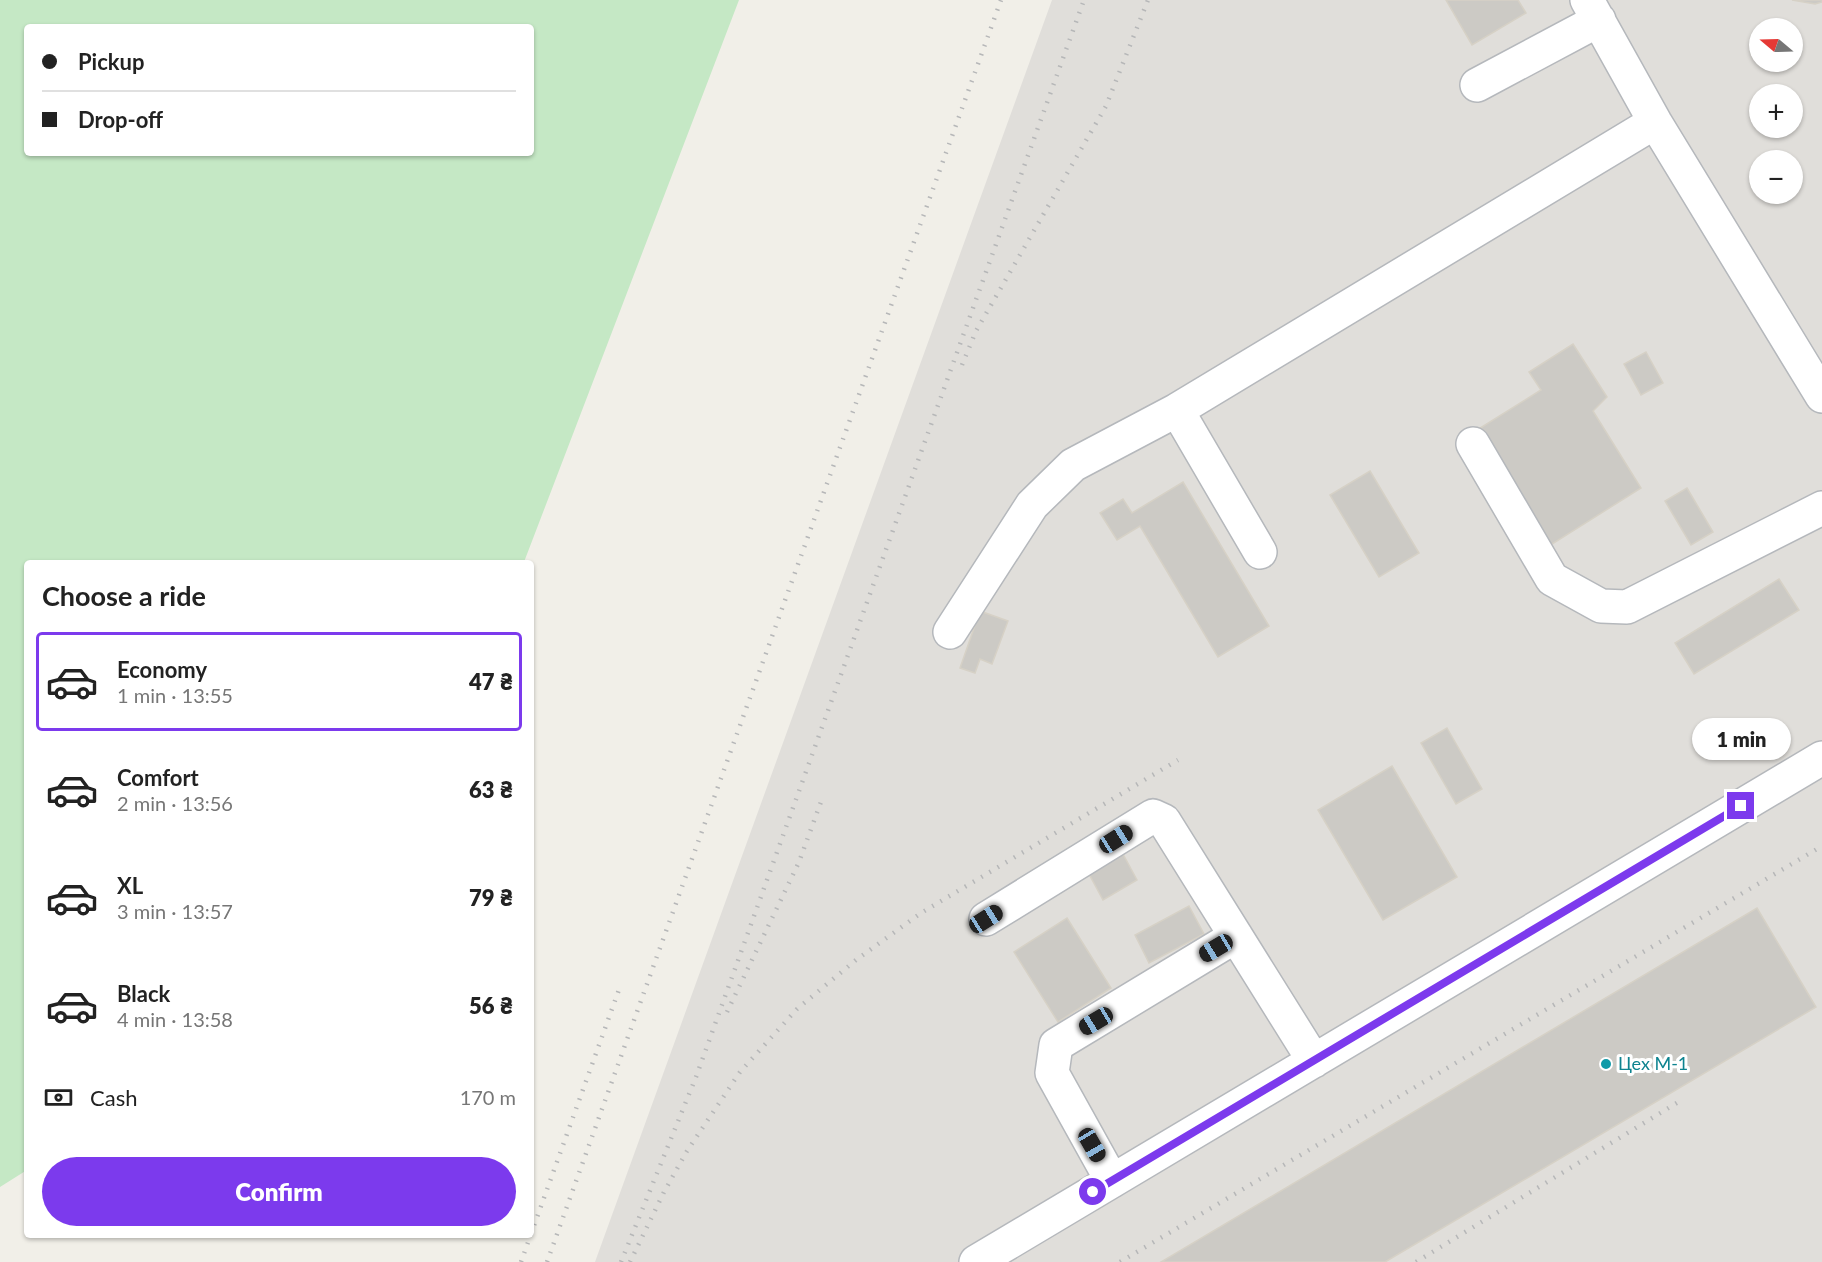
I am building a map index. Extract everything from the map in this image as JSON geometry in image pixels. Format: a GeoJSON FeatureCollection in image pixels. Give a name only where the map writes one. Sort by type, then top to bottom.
{"type":"FeatureCollection","features":[{"type":"Feature","properties":{"kind":"lane"},"geometry":{"type":"LineString","coordinates":[[1477,85],[1593,10],[1655,122],[1822,396]]}},
{"type":"Feature","properties":{"kind":"lane"},"geometry":{"type":"LineString","coordinates":[[950,632],[1032,505],[1073,465],[1177,410],[1655,122]]}},
{"type":"Feature","properties":{"kind":"lane"},"geometry":{"type":"LineString","coordinates":[[1177,410],[1260,552]]}},
{"type":"Feature","properties":{"kind":"lane"},"geometry":{"type":"LineString","coordinates":[[1473,444],[1552,579],[1601,606],[1627,607],[1822,508]]}},
{"type":"Feature","properties":{"kind":"lane"},"geometry":{"type":"LineString","coordinates":[[976,1262],[1822,758]]}},
{"type":"Feature","properties":{"kind":"lane"},"geometry":{"type":"LineString","coordinates":[[986,919],[1153,816],[1164,821],[1314,1061]]}},
{"type":"Feature","properties":{"kind":"lane"},"geometry":{"type":"LineString","coordinates":[[1112,1181],[1052,1073],[1056,1045],[1236,936]]}},
{"type":"Feature","properties":{"kind":"shaded area"},"geometry":{"type":"Polygon","coordinates":[[[1052,0],[1822,0],[1822,1262],[595,1262],[1052,0]]]}},
{"type":"Feature","properties":{"kind":"green space"},"geometry":{"type":"Polygon","coordinates":[[[0,0],[739,0],[525,560],[24,560],[24,1172],[0,1187],[0,0]]]}},
{"type":"Feature","properties":{"kind":"building"},"geometry":{"type":"Polygon","coordinates":[[[1446,0],[1518,0],[1526,13],[1472,45],[1446,0]]]}},
{"type":"Feature","properties":{"kind":"building"},"geometry":{"type":"Polygon","coordinates":[[[1792,0],[1822,0],[1822,2],[1815,4],[1792,0]]]}},
{"type":"Feature","properties":{"kind":"building"},"geometry":{"type":"Polygon","coordinates":[[[1573,344],[1607,397],[1593,411],[1641,488],[1549,546],[1477,430],[1541,390],[1529,372],[1573,344]]]}},
{"type":"Feature","properties":{"kind":"building"},"geometry":{"type":"Polygon","coordinates":[[[1646,352],[1663,383],[1641,395],[1624,364],[1646,352]]]}},
{"type":"Feature","properties":{"kind":"building"},"geometry":{"type":"Polygon","coordinates":[[[1370,471],[1419,553],[1379,577],[1330,495],[1370,471]]]}},
{"type":"Feature","properties":{"kind":"building"},"geometry":{"type":"Polygon","coordinates":[[[1183,482],[1269,626],[1218,657],[1140,526],[1117,540],[1100,513],[1123,499],[1132,513],[1183,482]]]}},
{"type":"Feature","properties":{"kind":"building"},"geometry":{"type":"Polygon","coordinates":[[[1687,488],[1713,532],[1691,545],[1665,501],[1687,488]]]}},
{"type":"Feature","properties":{"kind":"building"},"geometry":{"type":"Polygon","coordinates":[[[1779,579],[1799,610],[1694,674],[1675,643],[1779,579]]]}},
{"type":"Feature","properties":{"kind":"building"},"geometry":{"type":"Polygon","coordinates":[[[980,611],[1008,621],[992,664],[980,659],[975,673],[960,668],[980,611]]]}},
{"type":"Feature","properties":{"kind":"building"},"geometry":{"type":"Polygon","coordinates":[[[1447,728],[1482,789],[1456,804],[1421,743],[1447,728]]]}},
{"type":"Feature","properties":{"kind":"building"},"geometry":{"type":"Polygon","coordinates":[[[1392,766],[1457,877],[1383,920],[1318,810],[1392,766]]]}},
{"type":"Feature","properties":{"kind":"building"},"geometry":{"type":"Polygon","coordinates":[[[1123,854],[1137,880],[1103,900],[1089,874],[1123,854]]]}},
{"type":"Feature","properties":{"kind":"building"},"geometry":{"type":"Polygon","coordinates":[[[1189,906],[1204,934],[1149,963],[1135,935],[1189,906]]]}},
{"type":"Feature","properties":{"kind":"building","name":"Цех М-1"},"geometry":{"type":"Polygon","coordinates":[[[1757,908],[1816,1007],[1385,1262],[1161,1262],[1757,908]]]}},
{"type":"Feature","properties":{"kind":"building"},"geometry":{"type":"Polygon","coordinates":[[[1067,918],[1111,988],[1058,1022],[1014,952],[1067,918]]]}},
{"type":"Feature","properties":{"kind":"railway"},"geometry":{"type":"LineString","coordinates":[[547,1262],[1001,0]]}},
{"type":"Feature","properties":{"kind":"railway"},"geometry":{"type":"LineString","coordinates":[[621,1262],[696,1077],[1084,0]]}},
{"type":"Feature","properties":{"kind":"railway"},"geometry":{"type":"LineString","coordinates":[[962,365],[976,331],[1106,106],[1148,0]]}},
{"type":"Feature","properties":{"kind":"railway"},"geometry":{"type":"LineString","coordinates":[[630,1262],[687,1151],[740,1072],[797,1009],[856,960],[921,913],[1178,760]]}},
{"type":"Feature","properties":{"kind":"railway"},"geometry":{"type":"LineString","coordinates":[[727,1012],[799,862],[822,799]]}},
{"type":"Feature","properties":{"kind":"railway"},"geometry":{"type":"LineString","coordinates":[[1120,1262],[1822,846]]}},
{"type":"Feature","properties":{"kind":"railway"},"geometry":{"type":"LineString","coordinates":[[534,1226],[621,984]]}},
{"type":"Feature","properties":{"kind":"railway"},"geometry":{"type":"LineString","coordinates":[[1416,1262],[1680,1101]]}},
{"type":"Feature","properties":{"kind":"railway"},"geometry":{"type":"LineString","coordinates":[[521,1262],[530,1238]]}},
{"type":"Feature","properties":{"kind":"place","name":"Цех М-1"},"geometry":{"type":"Point","coordinates":[1606,1064]}},
{"type":"Feature","properties":{"kind":"route"},"geometry":{"type":"LineString","coordinates":[[1093,1192],[1741,806]]}}]}
